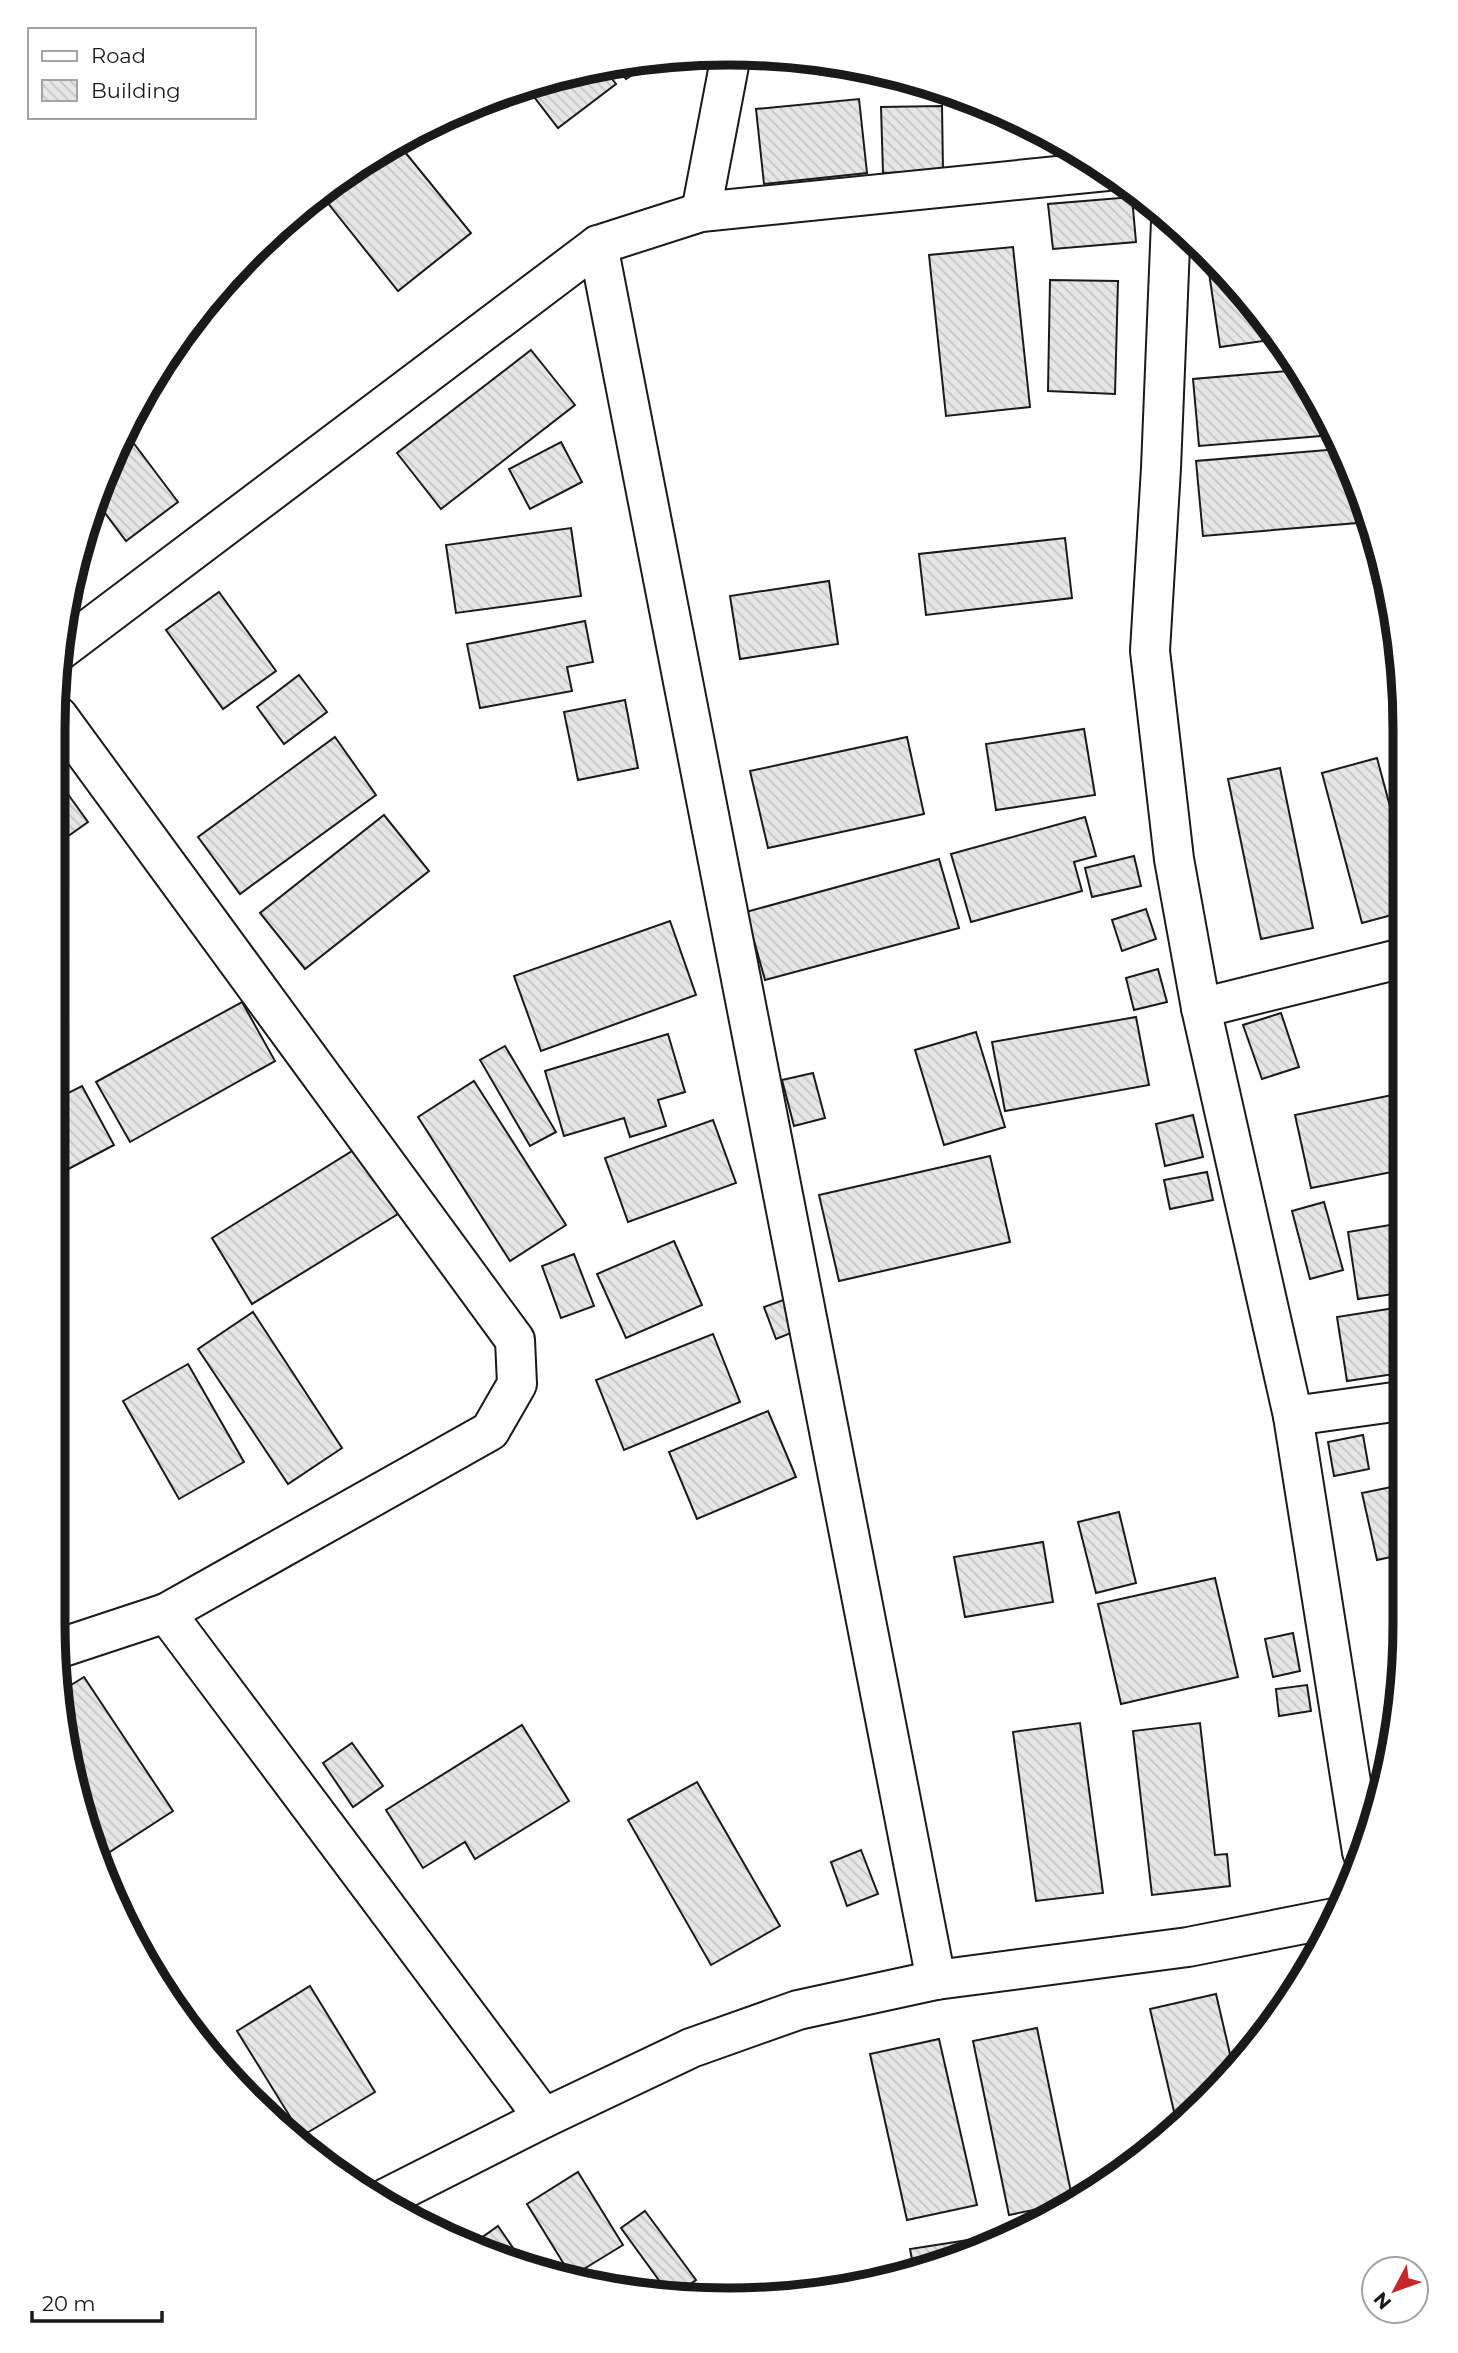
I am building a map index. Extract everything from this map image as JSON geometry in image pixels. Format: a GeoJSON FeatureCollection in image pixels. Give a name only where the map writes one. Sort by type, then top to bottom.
{"type":"FeatureCollection","features":[{"type":"Feature","properties":{"kind":"street"},"geometry":{"type":"LineString","coordinates":[[701,212],[729,65]]}},
{"type":"Feature","properties":{"kind":"street"},"geometry":{"type":"LineString","coordinates":[[70,643],[598,245],[701,212],[1091,173]]}},
{"type":"Feature","properties":{"kind":"street"},"geometry":{"type":"LineString","coordinates":[[1171,233],[1150,650],[1174,859],[1201,1008],[1293,1416],[1359,1834]]}},
{"type":"Feature","properties":{"kind":"street"},"geometry":{"type":"LineString","coordinates":[[598,245],[936,1980]]}},
{"type":"Feature","properties":{"kind":"street"},"geometry":{"type":"LineString","coordinates":[[65,726],[515,1340],[517,1384],[490,1431],[166,1613],[65,1645]]}},
{"type":"Feature","properties":{"kind":"street"},"geometry":{"type":"LineString","coordinates":[[1201,1008],[1393,960]]}},
{"type":"Feature","properties":{"kind":"street"},"geometry":{"type":"LineString","coordinates":[[1293,1416],[1393,1402]]}},
{"type":"Feature","properties":{"kind":"street"},"geometry":{"type":"LineString","coordinates":[[166,1613],[544,2118]]}},
{"type":"Feature","properties":{"kind":"street"},"geometry":{"type":"LineString","coordinates":[[391,2195],[691,2048],[798,2010],[936,1980],[1188,1947],[1324,1920]]}},
{"type":"Feature","properties":{"kind":"building"},"geometry":{"type":"Polygon","coordinates":[[[638,71],[626,79],[622,74],[638,71]]]}},
{"type":"Feature","properties":{"kind":"building"},"geometry":{"type":"Polygon","coordinates":[[[610,76],[616,84],[558,128],[532,95],[610,76]]]}},
{"type":"Feature","properties":{"kind":"building"},"geometry":{"type":"Polygon","coordinates":[[[859,99],[867,173],[764,184],[756,109],[859,99]]]}},
{"type":"Feature","properties":{"kind":"building"},"geometry":{"type":"Polygon","coordinates":[[[942,106],[943,171],[883,173],[881,107],[942,106]]]}},
{"type":"Feature","properties":{"kind":"building"},"geometry":{"type":"Polygon","coordinates":[[[404,150],[471,233],[398,291],[326,201],[404,150]]]}},
{"type":"Feature","properties":{"kind":"building"},"geometry":{"type":"Polygon","coordinates":[[[1127,197],[1132,202],[1136,242],[1053,249],[1048,204],[1127,197]]]}},
{"type":"Feature","properties":{"kind":"building"},"geometry":{"type":"Polygon","coordinates":[[[1013,247],[1030,407],[946,416],[929,255],[1013,247]]]}},
{"type":"Feature","properties":{"kind":"building"},"geometry":{"type":"Polygon","coordinates":[[[1209,273],[1228,291],[1267,341],[1220,347],[1209,273]]]}},
{"type":"Feature","properties":{"kind":"building"},"geometry":{"type":"Polygon","coordinates":[[[1050,280],[1118,281],[1115,394],[1048,391],[1050,280]]]}},
{"type":"Feature","properties":{"kind":"building"},"geometry":{"type":"Polygon","coordinates":[[[531,350],[575,405],[441,509],[397,453],[531,350]]]}},
{"type":"Feature","properties":{"kind":"building"},"geometry":{"type":"Polygon","coordinates":[[[1288,371],[1325,436],[1199,446],[1193,379],[1288,371]]]}},
{"type":"Feature","properties":{"kind":"building"},"geometry":{"type":"Polygon","coordinates":[[[131,440],[178,502],[126,541],[102,509],[131,440]]]}},
{"type":"Feature","properties":{"kind":"building"},"geometry":{"type":"Polygon","coordinates":[[[561,442],[582,482],[530,509],[509,469],[561,442]]]}},
{"type":"Feature","properties":{"kind":"building"},"geometry":{"type":"Polygon","coordinates":[[[1332,450],[1360,523],[1203,536],[1196,461],[1332,450]]]}},
{"type":"Feature","properties":{"kind":"building"},"geometry":{"type":"Polygon","coordinates":[[[571,528],[581,596],[456,613],[446,545],[571,528]]]}},
{"type":"Feature","properties":{"kind":"building"},"geometry":{"type":"Polygon","coordinates":[[[1065,538],[1072,598],[926,615],[919,554],[1065,538]]]}},
{"type":"Feature","properties":{"kind":"building"},"geometry":{"type":"Polygon","coordinates":[[[829,581],[838,644],[740,659],[730,596],[829,581]]]}},
{"type":"Feature","properties":{"kind":"building"},"geometry":{"type":"Polygon","coordinates":[[[219,592],[276,671],[223,709],[166,630],[219,592]]]}},
{"type":"Feature","properties":{"kind":"building"},"geometry":{"type":"Polygon","coordinates":[[[585,621],[593,662],[567,667],[572,691],[480,708],[467,644],[585,621]]]}},
{"type":"Feature","properties":{"kind":"building"},"geometry":{"type":"Polygon","coordinates":[[[299,675],[327,712],[284,744],[257,707],[299,675]]]}},
{"type":"Feature","properties":{"kind":"building"},"geometry":{"type":"Polygon","coordinates":[[[625,700],[638,768],[578,780],[564,712],[625,700]]]}},
{"type":"Feature","properties":{"kind":"building"},"geometry":{"type":"Polygon","coordinates":[[[1084,729],[1095,795],[996,810],[986,744],[1084,729]]]}},
{"type":"Feature","properties":{"kind":"building"},"geometry":{"type":"Polygon","coordinates":[[[335,737],[376,795],[240,894],[198,837],[335,737]]]}},
{"type":"Feature","properties":{"kind":"building"},"geometry":{"type":"Polygon","coordinates":[[[907,737],[924,814],[768,848],[750,771],[907,737]]]}},
{"type":"Feature","properties":{"kind":"building"},"geometry":{"type":"Polygon","coordinates":[[[65,740],[75,754],[65,761],[65,740]]]}},
{"type":"Feature","properties":{"kind":"building"},"geometry":{"type":"Polygon","coordinates":[[[1377,758],[1393,818],[1393,915],[1362,923],[1322,773],[1377,758]]]}},
{"type":"Feature","properties":{"kind":"building"},"geometry":{"type":"Polygon","coordinates":[[[1280,768],[1313,928],[1261,939],[1228,779],[1280,768]]]}},
{"type":"Feature","properties":{"kind":"building"},"geometry":{"type":"Polygon","coordinates":[[[65,790],[88,822],[65,838],[65,790]]]}},
{"type":"Feature","properties":{"kind":"building"},"geometry":{"type":"Polygon","coordinates":[[[384,815],[429,871],[305,969],[260,913],[384,815]]]}},
{"type":"Feature","properties":{"kind":"building"},"geometry":{"type":"Polygon","coordinates":[[[1085,817],[1096,856],[1074,862],[1082,891],[971,922],[951,854],[1085,817]]]}},
{"type":"Feature","properties":{"kind":"building"},"geometry":{"type":"Polygon","coordinates":[[[1134,856],[1141,886],[1092,897],[1085,868],[1134,856]]]}},
{"type":"Feature","properties":{"kind":"building"},"geometry":{"type":"Polygon","coordinates":[[[939,859],[959,928],[765,980],[746,912],[939,859]]]}},
{"type":"Feature","properties":{"kind":"building"},"geometry":{"type":"Polygon","coordinates":[[[1146,909],[1156,939],[1122,951],[1112,920],[1146,909]]]}},
{"type":"Feature","properties":{"kind":"building"},"geometry":{"type":"Polygon","coordinates":[[[670,921],[696,995],[541,1051],[514,976],[670,921]]]}},
{"type":"Feature","properties":{"kind":"building"},"geometry":{"type":"Polygon","coordinates":[[[1158,969],[1167,1002],[1134,1010],[1126,978],[1158,969]]]}},
{"type":"Feature","properties":{"kind":"building"},"geometry":{"type":"Polygon","coordinates":[[[242,1002],[275,1061],[130,1142],[96,1082],[242,1002]]]}},
{"type":"Feature","properties":{"kind":"building"},"geometry":{"type":"Polygon","coordinates":[[[1281,1013],[1299,1067],[1262,1079],[1243,1025],[1281,1013]]]}},
{"type":"Feature","properties":{"kind":"building"},"geometry":{"type":"Polygon","coordinates":[[[1136,1017],[1149,1085],[1005,1111],[992,1042],[1136,1017]]]}},
{"type":"Feature","properties":{"kind":"building"},"geometry":{"type":"Polygon","coordinates":[[[976,1032],[1005,1127],[944,1145],[915,1050],[976,1032]]]}},
{"type":"Feature","properties":{"kind":"building"},"geometry":{"type":"Polygon","coordinates":[[[668,1034],[685,1092],[658,1100],[666,1126],[630,1137],[624,1118],[564,1136],[545,1071],[668,1034]]]}},
{"type":"Feature","properties":{"kind":"building"},"geometry":{"type":"Polygon","coordinates":[[[505,1046],[556,1132],[530,1146],[480,1060],[505,1046]]]}},
{"type":"Feature","properties":{"kind":"building"},"geometry":{"type":"Polygon","coordinates":[[[813,1073],[825,1118],[794,1126],[782,1080],[813,1073]]]}},
{"type":"Feature","properties":{"kind":"building"},"geometry":{"type":"Polygon","coordinates":[[[474,1081],[566,1225],[510,1261],[418,1117],[474,1081]]]}},
{"type":"Feature","properties":{"kind":"building"},"geometry":{"type":"Polygon","coordinates":[[[82,1086],[114,1145],[65,1171],[65,1094],[82,1086]]]}},
{"type":"Feature","properties":{"kind":"building"},"geometry":{"type":"Polygon","coordinates":[[[1393,1095],[1393,1172],[1311,1188],[1295,1115],[1393,1095]]]}},
{"type":"Feature","properties":{"kind":"building"},"geometry":{"type":"Polygon","coordinates":[[[1193,1115],[1203,1157],[1165,1166],[1156,1124],[1193,1115]]]}},
{"type":"Feature","properties":{"kind":"building"},"geometry":{"type":"Polygon","coordinates":[[[713,1120],[736,1183],[628,1222],[605,1158],[713,1120]]]}},
{"type":"Feature","properties":{"kind":"building"},"geometry":{"type":"Polygon","coordinates":[[[357,1148],[398,1214],[252,1304],[212,1238],[357,1148]]]}},
{"type":"Feature","properties":{"kind":"building"},"geometry":{"type":"Polygon","coordinates":[[[990,1156],[1010,1242],[839,1281],[819,1195],[990,1156]]]}},
{"type":"Feature","properties":{"kind":"building"},"geometry":{"type":"Polygon","coordinates":[[[1207,1172],[1213,1200],[1170,1209],[1164,1180],[1207,1172]]]}},
{"type":"Feature","properties":{"kind":"building"},"geometry":{"type":"Polygon","coordinates":[[[1324,1202],[1343,1270],[1310,1279],[1292,1211],[1324,1202]]]}},
{"type":"Feature","properties":{"kind":"building"},"geometry":{"type":"Polygon","coordinates":[[[1393,1224],[1393,1294],[1358,1299],[1348,1232],[1393,1224]]]}},
{"type":"Feature","properties":{"kind":"building"},"geometry":{"type":"Polygon","coordinates":[[[674,1241],[702,1305],[626,1338],[597,1274],[674,1241]]]}},
{"type":"Feature","properties":{"kind":"building"},"geometry":{"type":"Polygon","coordinates":[[[574,1254],[594,1306],[561,1318],[542,1266],[574,1254]]]}},
{"type":"Feature","properties":{"kind":"building"},"geometry":{"type":"Polygon","coordinates":[[[789,1298],[801,1329],[776,1339],[764,1307],[789,1298]]]}},
{"type":"Feature","properties":{"kind":"building"},"geometry":{"type":"Polygon","coordinates":[[[1393,1308],[1393,1374],[1347,1381],[1337,1317],[1393,1308]]]}},
{"type":"Feature","properties":{"kind":"building"},"geometry":{"type":"Polygon","coordinates":[[[253,1312],[342,1448],[288,1484],[198,1349],[253,1312]]]}},
{"type":"Feature","properties":{"kind":"building"},"geometry":{"type":"Polygon","coordinates":[[[713,1334],[740,1402],[624,1450],[596,1380],[713,1334]]]}},
{"type":"Feature","properties":{"kind":"building"},"geometry":{"type":"Polygon","coordinates":[[[188,1364],[244,1462],[179,1499],[123,1401],[188,1364]]]}},
{"type":"Feature","properties":{"kind":"building"},"geometry":{"type":"Polygon","coordinates":[[[768,1411],[796,1477],[697,1519],[669,1452],[768,1411]]]}},
{"type":"Feature","properties":{"kind":"building"},"geometry":{"type":"Polygon","coordinates":[[[1363,1435],[1369,1469],[1334,1476],[1328,1442],[1363,1435]]]}},
{"type":"Feature","properties":{"kind":"building"},"geometry":{"type":"Polygon","coordinates":[[[1393,1487],[1393,1557],[1377,1560],[1362,1493],[1393,1487]]]}},
{"type":"Feature","properties":{"kind":"building"},"geometry":{"type":"Polygon","coordinates":[[[1119,1512],[1136,1583],[1096,1593],[1078,1522],[1119,1512]]]}},
{"type":"Feature","properties":{"kind":"building"},"geometry":{"type":"Polygon","coordinates":[[[1043,1542],[1053,1602],[965,1617],[954,1557],[1043,1542]]]}},
{"type":"Feature","properties":{"kind":"building"},"geometry":{"type":"Polygon","coordinates":[[[1215,1578],[1238,1677],[1121,1704],[1098,1604],[1215,1578]]]}},
{"type":"Feature","properties":{"kind":"building"},"geometry":{"type":"Polygon","coordinates":[[[1293,1633],[1300,1671],[1273,1677],[1265,1639],[1293,1633]]]}},
{"type":"Feature","properties":{"kind":"building"},"geometry":{"type":"Polygon","coordinates":[[[84,1677],[173,1811],[106,1854],[87,1796],[68,1687],[84,1677]]]}},
{"type":"Feature","properties":{"kind":"building"},"geometry":{"type":"Polygon","coordinates":[[[1307,1685],[1311,1711],[1279,1716],[1276,1689],[1307,1685]]]}},
{"type":"Feature","properties":{"kind":"building"},"geometry":{"type":"Polygon","coordinates":[[[1080,1723],[1103,1893],[1036,1901],[1013,1732],[1080,1723]]]}},
{"type":"Feature","properties":{"kind":"building"},"geometry":{"type":"Polygon","coordinates":[[[1200,1723],[1215,1855],[1227,1854],[1230,1886],[1152,1895],[1133,1731],[1200,1723]]]}},
{"type":"Feature","properties":{"kind":"building"},"geometry":{"type":"Polygon","coordinates":[[[522,1725],[569,1801],[475,1859],[465,1842],[423,1868],[386,1810],[522,1725]]]}},
{"type":"Feature","properties":{"kind":"building"},"geometry":{"type":"Polygon","coordinates":[[[352,1743],[383,1786],[353,1807],[323,1763],[352,1743]]]}},
{"type":"Feature","properties":{"kind":"building"},"geometry":{"type":"Polygon","coordinates":[[[697,1782],[780,1926],[711,1965],[628,1820],[697,1782]]]}},
{"type":"Feature","properties":{"kind":"building"},"geometry":{"type":"Polygon","coordinates":[[[861,1850],[878,1894],[847,1906],[831,1862],[861,1850]]]}},
{"type":"Feature","properties":{"kind":"building"},"geometry":{"type":"Polygon","coordinates":[[[310,1986],[375,2092],[305,2134],[297,2128],[237,2031],[310,1986]]]}},
{"type":"Feature","properties":{"kind":"building"},"geometry":{"type":"Polygon","coordinates":[[[1216,1994],[1231,2058],[1175,2116],[1150,2009],[1216,1994]]]}},
{"type":"Feature","properties":{"kind":"building"},"geometry":{"type":"Polygon","coordinates":[[[1037,2028],[1071,2193],[1045,2208],[1009,2215],[973,2041],[1037,2028]]]}},
{"type":"Feature","properties":{"kind":"building"},"geometry":{"type":"Polygon","coordinates":[[[939,2039],[977,2205],[907,2220],[870,2054],[939,2039]]]}},
{"type":"Feature","properties":{"kind":"building"},"geometry":{"type":"Polygon","coordinates":[[[578,2172],[623,2245],[580,2271],[566,2268],[527,2204],[578,2172]]]}},
{"type":"Feature","properties":{"kind":"building"},"geometry":{"type":"Polygon","coordinates":[[[645,2211],[696,2280],[686,2287],[662,2285],[621,2228],[645,2211]]]}},
{"type":"Feature","properties":{"kind":"building"},"geometry":{"type":"Polygon","coordinates":[[[498,2226],[517,2254],[515,2253],[479,2240],[498,2226]]]}},
{"type":"Feature","properties":{"kind":"building"},"geometry":{"type":"Polygon","coordinates":[[[975,2239],[975,2241],[913,2262],[910,2249],[975,2239]]]}}]}
